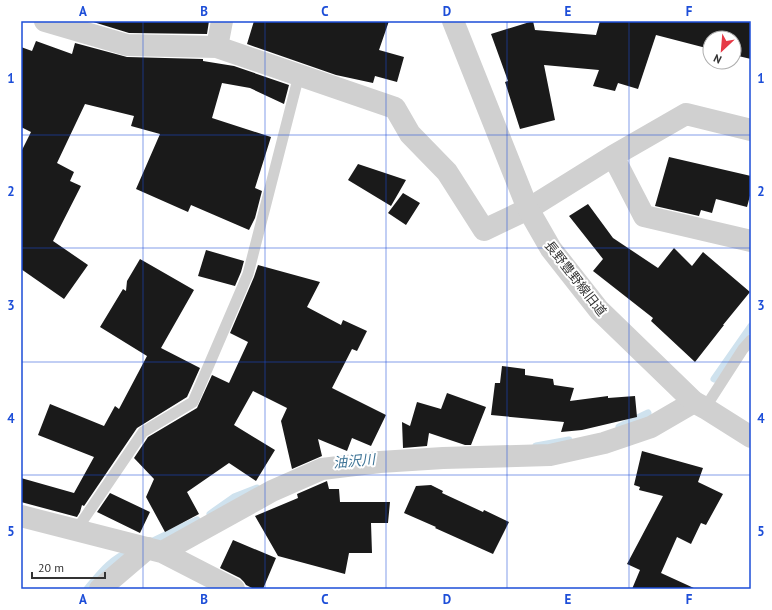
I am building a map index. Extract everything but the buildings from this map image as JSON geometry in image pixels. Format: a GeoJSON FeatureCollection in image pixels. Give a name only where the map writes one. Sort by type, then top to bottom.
{"type":"FeatureCollection","features":[{"type":"Feature","properties":{"kind":"street"},"geometry":{"type":"LineString","coordinates":[[44,21],[127,45],[216,47],[395,108],[410,134],[447,172],[484,230],[528,209],[613,156],[686,114],[751,130]]}},
{"type":"Feature","properties":{"kind":"street"},"geometry":{"type":"LineString","coordinates":[[216,47],[222,21]]}},
{"type":"Feature","properties":{"kind":"street","name":"長野豊野線旧道"},"geometry":{"type":"LineString","coordinates":[[453,21],[528,209],[551,249],[599,310],[699,405],[751,437]]}},
{"type":"Feature","properties":{"kind":"street"},"geometry":{"type":"LineString","coordinates":[[613,156],[644,216],[751,241]]}},
{"type":"Feature","properties":{"kind":"street"},"geometry":{"type":"LineString","coordinates":[[100,589],[149,548],[322,469],[380,462],[443,458],[550,455],[604,443],[651,427],[699,405]]}},
{"type":"Feature","properties":{"kind":"street"},"geometry":{"type":"LineString","coordinates":[[21,516],[149,548],[234,589]]}},
{"type":"Feature","properties":{"kind":"lane"},"geometry":{"type":"LineString","coordinates":[[77,529],[143,432],[193,402],[248,274],[299,75]]}},
{"type":"Feature","properties":{"kind":"lane"},"geometry":{"type":"LineString","coordinates":[[699,405],[751,340]]}},
{"type":"Feature","properties":{"kind":"waterway","name":"油沢川"},"geometry":{"type":"LineString","coordinates":[[714,379],[751,326]]}},
{"type":"Feature","properties":{"kind":"waterway","name":"油沢川"},"geometry":{"type":"LineString","coordinates":[[619,427],[648,413]]}},
{"type":"Feature","properties":{"kind":"waterway","name":"油沢川"},"geometry":{"type":"LineString","coordinates":[[536,446],[569,440]]}},
{"type":"Feature","properties":{"kind":"waterway","name":"油沢川"},"geometry":{"type":"LineString","coordinates":[[210,514],[234,497],[257,488]]}},
{"type":"Feature","properties":{"kind":"waterway","name":"油沢川"},"geometry":{"type":"LineString","coordinates":[[149,543],[197,520]]}},
{"type":"Feature","properties":{"kind":"waterway","name":"油沢川"},"geometry":{"type":"LineString","coordinates":[[87,589],[102,571],[112,562],[132,550]]}}]}
